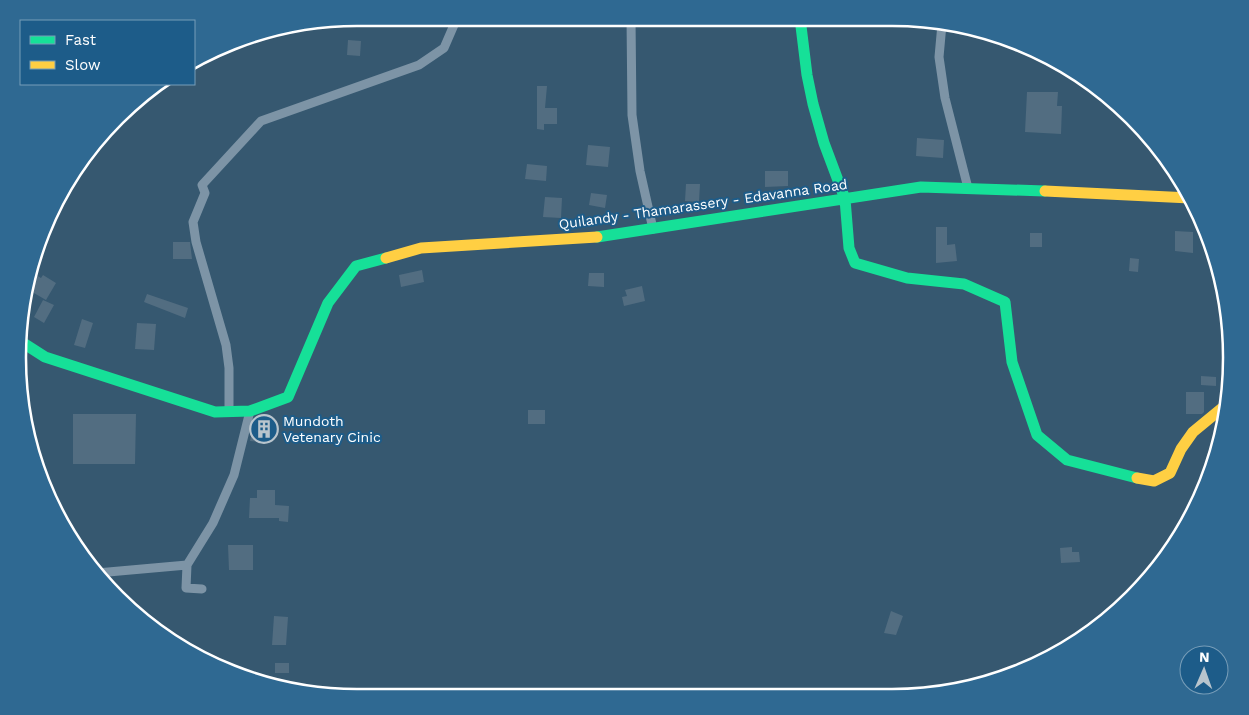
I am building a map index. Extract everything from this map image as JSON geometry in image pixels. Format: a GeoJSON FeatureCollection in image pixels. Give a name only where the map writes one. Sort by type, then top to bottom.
{"type":"FeatureCollection","features":[{"type":"Feature","properties":{"kind":"main road"},"geometry":{"type":"LineString","coordinates":[[801,26],[807,75],[813,104],[824,143],[845,199],[849,248],[855,263],[907,278],[964,284],[1005,302],[1012,362],[1037,436],[1067,460],[1131,477],[1154,481],[1170,473],[1181,449],[1193,432],[1218,411]]}},
{"type":"Feature","properties":{"kind":"main road","name":"Quilandy - Thamarassery - Edavanna Road"},"geometry":{"type":"LineString","coordinates":[[27,345],[45,357],[215,412],[250,411],[288,397],[328,303],[356,266],[421,248],[586,239],[921,187],[1181,198]]}},
{"type":"Feature","properties":{"kind":"street"},"geometry":{"type":"LineString","coordinates":[[229,412],[229,368],[226,345],[192,222],[205,193],[202,185],[261,121],[418,65],[444,48],[454,26]]}},
{"type":"Feature","properties":{"kind":"street"},"geometry":{"type":"LineString","coordinates":[[631,26],[632,115],[640,171],[653,229]]}},
{"type":"Feature","properties":{"kind":"street"},"geometry":{"type":"LineString","coordinates":[[941,30],[939,57],[945,98],[968,188]]}},
{"type":"Feature","properties":{"kind":"street"},"geometry":{"type":"LineString","coordinates":[[202,589],[186,588],[187,565],[213,523],[234,475],[250,411]]}},
{"type":"Feature","properties":{"kind":"street"},"geometry":{"type":"LineString","coordinates":[[105,572],[187,565]]}},
{"type":"Feature","properties":{"kind":"building"},"geometry":{"type":"Polygon","coordinates":[[[348,40],[361,41],[360,56],[347,55],[348,40]]]}},
{"type":"Feature","properties":{"kind":"building"},"geometry":{"type":"Polygon","coordinates":[[[537,86],[547,86],[545,108],[557,108],[557,124],[544,124],[544,130],[537,129],[537,86]]]}},
{"type":"Feature","properties":{"kind":"building"},"geometry":{"type":"Polygon","coordinates":[[[1027,92],[1058,92],[1057,106],[1062,106],[1061,134],[1025,132],[1027,92]]]}},
{"type":"Feature","properties":{"kind":"building"},"geometry":{"type":"Polygon","coordinates":[[[917,138],[944,140],[943,158],[916,156],[917,138]]]}},
{"type":"Feature","properties":{"kind":"building"},"geometry":{"type":"Polygon","coordinates":[[[588,145],[610,147],[608,167],[586,165],[588,145]]]}},
{"type":"Feature","properties":{"kind":"building"},"geometry":{"type":"Polygon","coordinates":[[[527,164],[547,166],[546,181],[525,179],[527,164]]]}},
{"type":"Feature","properties":{"kind":"building"},"geometry":{"type":"Polygon","coordinates":[[[765,171],[788,171],[788,186],[765,187],[765,171]]]}},
{"type":"Feature","properties":{"kind":"building"},"geometry":{"type":"Polygon","coordinates":[[[686,184],[700,184],[699,202],[685,201],[686,184]]]}},
{"type":"Feature","properties":{"kind":"building"},"geometry":{"type":"Polygon","coordinates":[[[591,193],[607,195],[605,208],[589,205],[591,193]]]}},
{"type":"Feature","properties":{"kind":"building"},"geometry":{"type":"Polygon","coordinates":[[[545,197],[562,198],[561,218],[543,217],[545,197]]]}},
{"type":"Feature","properties":{"kind":"building"},"geometry":{"type":"Polygon","coordinates":[[[936,227],[947,227],[947,245],[955,244],[957,261],[936,263],[936,227]]]}},
{"type":"Feature","properties":{"kind":"building"},"geometry":{"type":"Polygon","coordinates":[[[1175,231],[1193,232],[1193,253],[1175,251],[1175,231]]]}},
{"type":"Feature","properties":{"kind":"building"},"geometry":{"type":"Polygon","coordinates":[[[1030,233],[1042,233],[1042,247],[1030,247],[1030,233]]]}},
{"type":"Feature","properties":{"kind":"building"},"geometry":{"type":"Polygon","coordinates":[[[173,242],[190,242],[192,259],[173,259],[173,242]]]}},
{"type":"Feature","properties":{"kind":"building"},"geometry":{"type":"Polygon","coordinates":[[[1130,258],[1139,259],[1138,272],[1129,271],[1130,258]]]}},
{"type":"Feature","properties":{"kind":"building"},"geometry":{"type":"Polygon","coordinates":[[[422,270],[424,282],[401,287],[399,275],[422,270]]]}},
{"type":"Feature","properties":{"kind":"building"},"geometry":{"type":"Polygon","coordinates":[[[589,273],[604,273],[604,287],[588,286],[589,273]]]}},
{"type":"Feature","properties":{"kind":"building"},"geometry":{"type":"Polygon","coordinates":[[[43,275],[56,283],[46,300],[33,293],[37,276],[41,278],[43,275]]]}},
{"type":"Feature","properties":{"kind":"building"},"geometry":{"type":"Polygon","coordinates":[[[642,286],[645,301],[624,306],[622,297],[627,296],[625,290],[642,286]]]}},
{"type":"Feature","properties":{"kind":"building"},"geometry":{"type":"Polygon","coordinates":[[[147,294],[188,308],[185,318],[144,302],[147,294]]]}},
{"type":"Feature","properties":{"kind":"building"},"geometry":{"type":"Polygon","coordinates":[[[43,300],[54,305],[44,323],[34,317],[43,300]]]}},
{"type":"Feature","properties":{"kind":"building"},"geometry":{"type":"Polygon","coordinates":[[[82,319],[93,323],[85,348],[74,345],[82,319]]]}},
{"type":"Feature","properties":{"kind":"building"},"geometry":{"type":"Polygon","coordinates":[[[137,323],[156,324],[154,350],[135,349],[137,323]]]}},
{"type":"Feature","properties":{"kind":"building"},"geometry":{"type":"Polygon","coordinates":[[[1201,376],[1216,377],[1216,386],[1201,385],[1201,376]]]}},
{"type":"Feature","properties":{"kind":"building"},"geometry":{"type":"Polygon","coordinates":[[[1186,392],[1204,392],[1204,412],[1202,414],[1186,414],[1186,392]]]}},
{"type":"Feature","properties":{"kind":"building"},"geometry":{"type":"Polygon","coordinates":[[[528,410],[545,410],[545,424],[528,424],[528,410]]]}},
{"type":"Feature","properties":{"kind":"building"},"geometry":{"type":"Polygon","coordinates":[[[73,414],[136,414],[135,464],[73,464],[73,414]]]}},
{"type":"Feature","properties":{"kind":"building","name":"Mundoth Vetenary Cinic"},"geometry":{"type":"Polygon","coordinates":[[[254,421],[278,423],[277,436],[263,435],[263,442],[250,441],[254,421]]]}},
{"type":"Feature","properties":{"kind":"building"},"geometry":{"type":"Polygon","coordinates":[[[257,490],[275,490],[275,505],[289,506],[288,522],[279,521],[279,518],[249,518],[250,498],[257,498],[257,490]]]}},
{"type":"Feature","properties":{"kind":"building"},"geometry":{"type":"Polygon","coordinates":[[[228,545],[253,545],[253,570],[229,570],[228,545]]]}},
{"type":"Feature","properties":{"kind":"building"},"geometry":{"type":"Polygon","coordinates":[[[1072,547],[1072,552],[1079,552],[1080,562],[1061,563],[1060,548],[1072,547]]]}},
{"type":"Feature","properties":{"kind":"building"},"geometry":{"type":"Polygon","coordinates":[[[891,611],[903,616],[896,635],[884,633],[891,611]]]}},
{"type":"Feature","properties":{"kind":"building"},"geometry":{"type":"Polygon","coordinates":[[[274,616],[288,617],[286,645],[272,645],[274,616]]]}},
{"type":"Feature","properties":{"kind":"building"},"geometry":{"type":"Polygon","coordinates":[[[275,663],[289,663],[289,673],[275,673],[275,663]]]}},
{"type":"Feature","properties":{"kind":"traffic: fast"},"geometry":{"type":"LineString","coordinates":[[801,26],[807,75],[813,104],[824,143],[845,199],[849,248],[855,263],[907,278],[964,284],[1005,302],[1012,362],[1037,435],[1067,460],[1137,478]]}},
{"type":"Feature","properties":{"kind":"traffic: fast"},"geometry":{"type":"LineString","coordinates":[[597,237],[921,187],[1045,191]]}},
{"type":"Feature","properties":{"kind":"traffic: fast"},"geometry":{"type":"LineString","coordinates":[[27,345],[45,357],[215,412],[250,411],[288,397],[328,303],[356,266],[386,258]]}},
{"type":"Feature","properties":{"kind":"traffic: slow"},"geometry":{"type":"LineString","coordinates":[[1045,191],[1181,198]]}},
{"type":"Feature","properties":{"kind":"traffic: slow"},"geometry":{"type":"LineString","coordinates":[[386,258],[421,248],[597,237]]}},
{"type":"Feature","properties":{"kind":"traffic: slow"},"geometry":{"type":"LineString","coordinates":[[1137,478],[1154,481],[1170,473],[1181,449],[1193,432],[1218,411]]}},
{"type":"Feature","properties":{"kind":"place","name":"Mundoth Vetenary Cinic"},"geometry":{"type":"Point","coordinates":[264,429]}}]}
